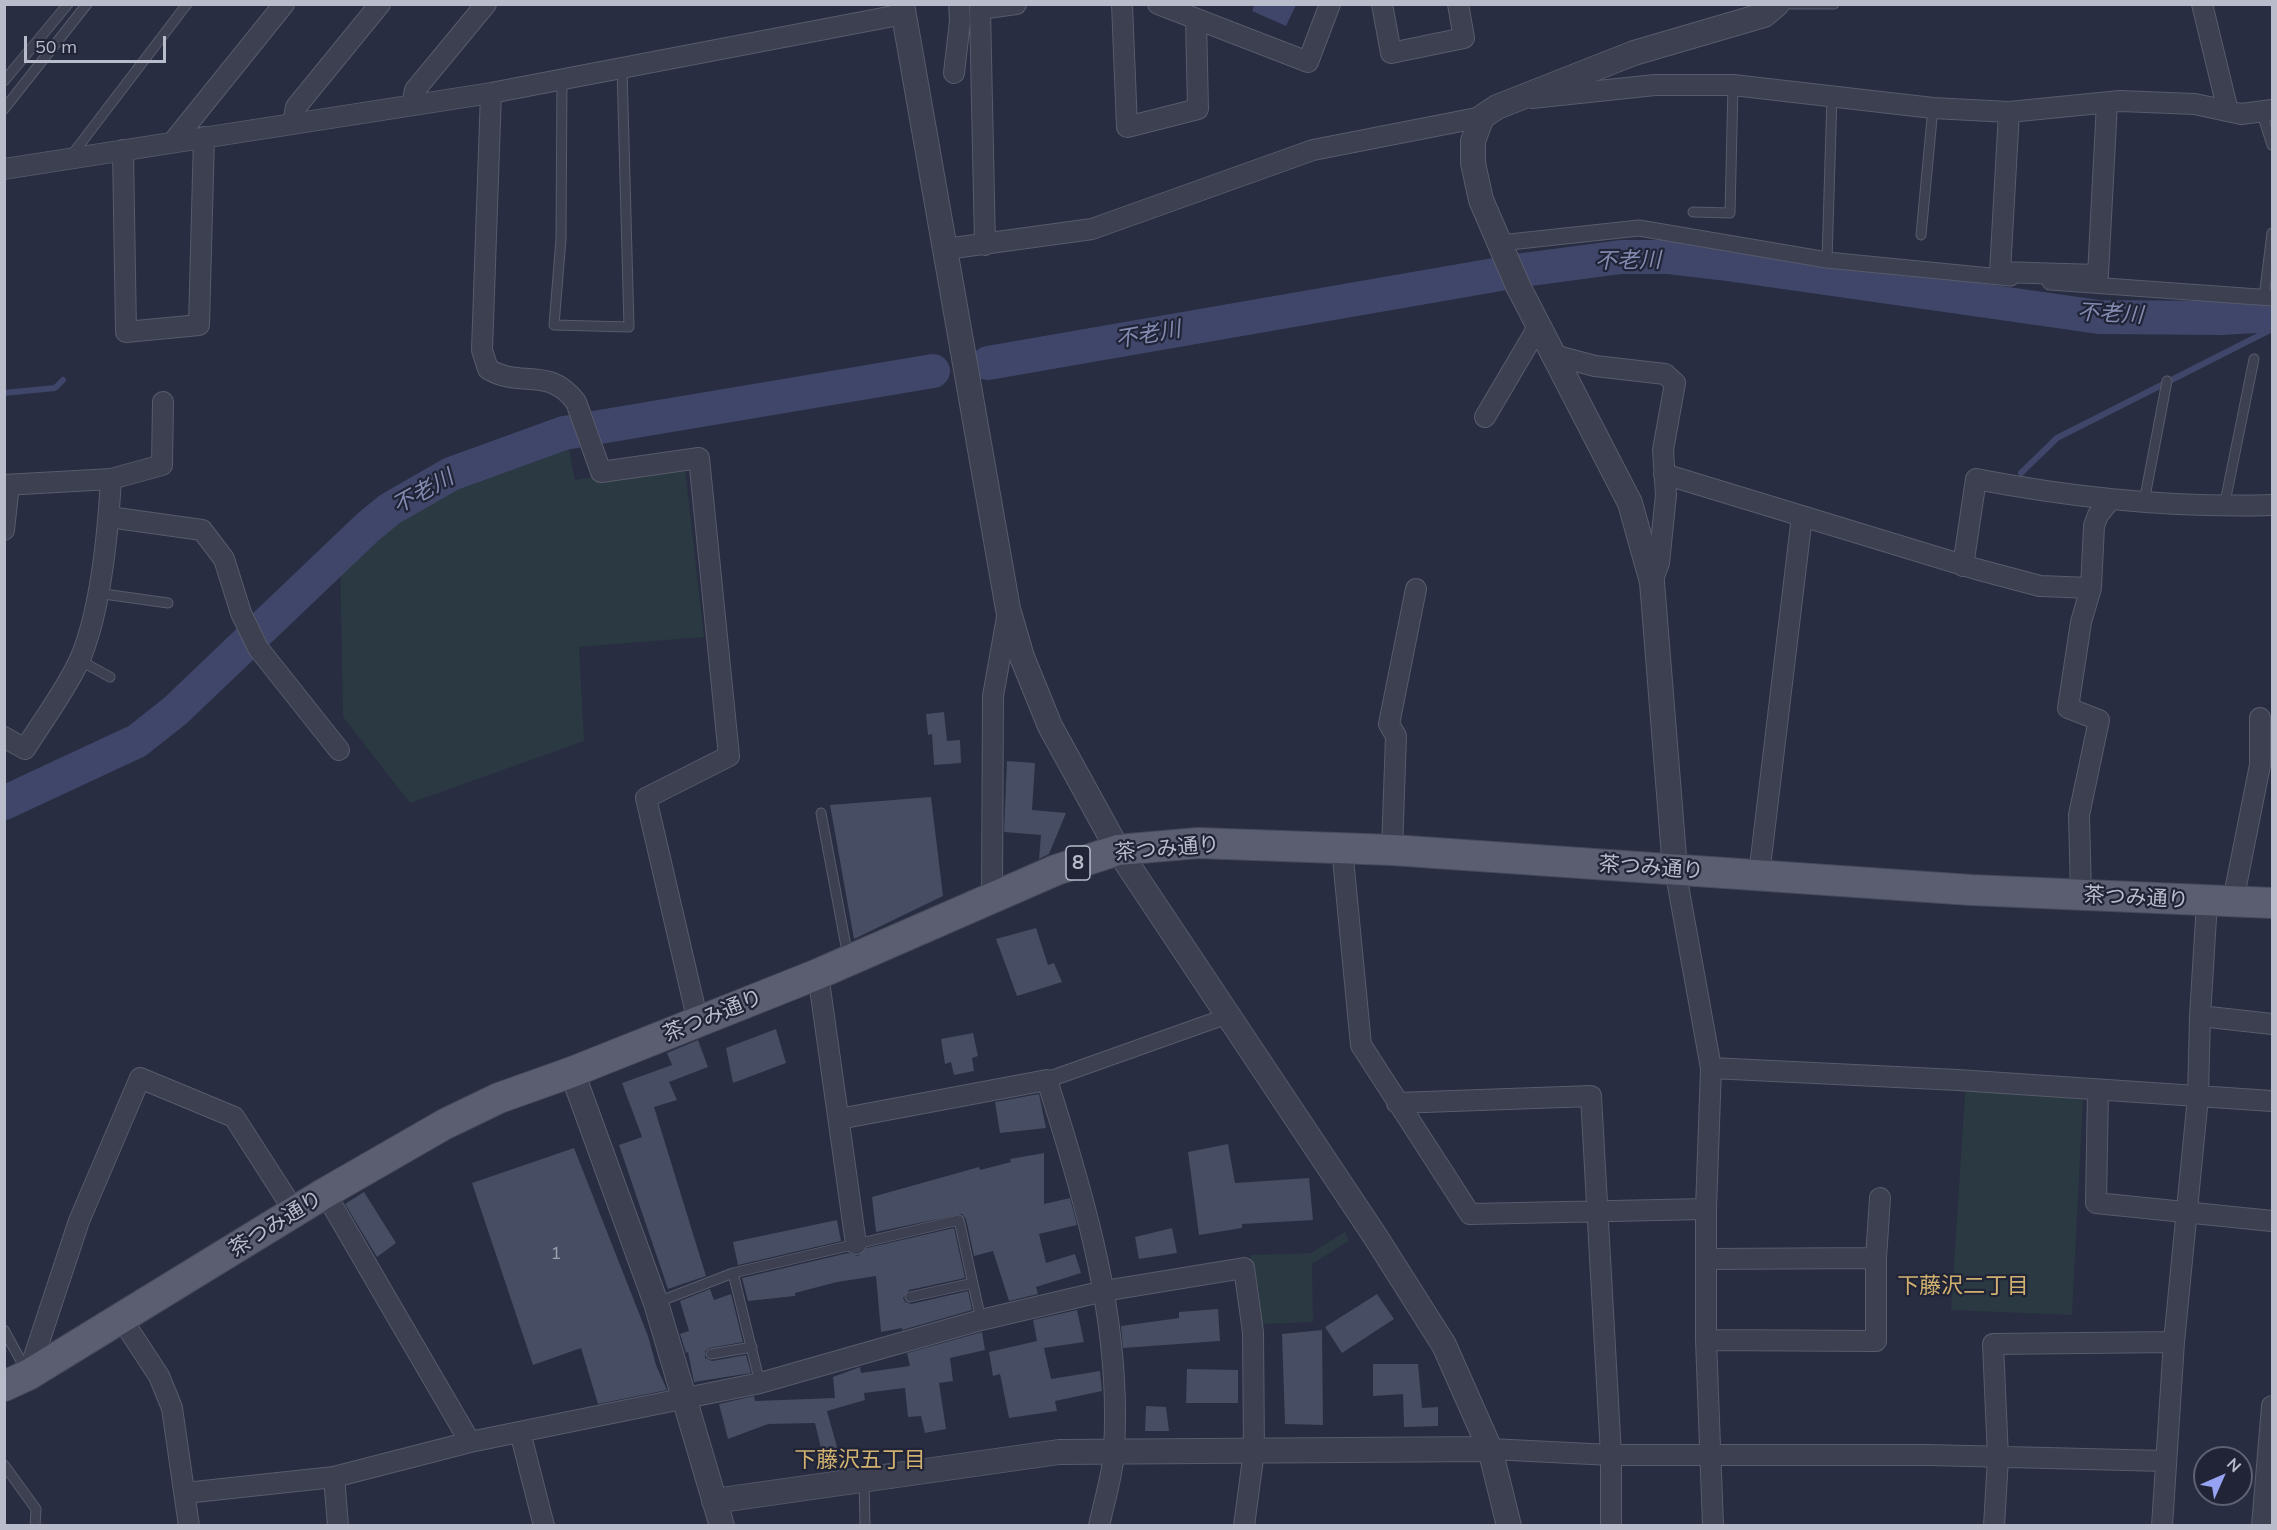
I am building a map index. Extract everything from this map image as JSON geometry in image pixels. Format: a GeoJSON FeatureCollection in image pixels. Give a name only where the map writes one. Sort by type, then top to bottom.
{"type":"FeatureCollection","features":[{"type":"Feature","properties":{"kind":"main road","name":"茶つみ通り"},"geometry":{"type":"LineString","coordinates":[[16,1381],[326,1193],[445,1124],[499,1098],[572,1072],[818,974],[1056,870],[1118,850],[1198,843],[1392,850],[2080,895],[2272,903]]}},
{"type":"Feature","properties":{"kind":"street"},"geometry":{"type":"LineString","coordinates":[[173,142],[284,4]]}},
{"type":"Feature","properties":{"kind":"street"},"geometry":{"type":"LineString","coordinates":[[293,123],[296,107],[380,4]]}},
{"type":"Feature","properties":{"kind":"street"},"geometry":{"type":"LineString","coordinates":[[412,105],[415,90],[486,4]]}},
{"type":"Feature","properties":{"kind":"street"},"geometry":{"type":"LineString","coordinates":[[954,73],[960,21],[959,4]]}},
{"type":"Feature","properties":{"kind":"street"},"geometry":{"type":"LineString","coordinates":[[985,245],[980,9],[1016,4]]}},
{"type":"Feature","properties":{"kind":"street"},"geometry":{"type":"LineString","coordinates":[[1122,4],[1127,127],[1198,109],[1196,19]]}},
{"type":"Feature","properties":{"kind":"street"},"geometry":{"type":"LineString","coordinates":[[1158,4],[1308,62],[1330,4]]}},
{"type":"Feature","properties":{"kind":"street"},"geometry":{"type":"LineString","coordinates":[[1382,4],[1391,53],[1464,38],[1458,4]]}},
{"type":"Feature","properties":{"kind":"street"},"geometry":{"type":"LineString","coordinates":[[946,249],[1092,229],[1313,150],[1482,117],[1497,106],[1634,53],[1764,15],[1777,4]]}},
{"type":"Feature","properties":{"kind":"street"},"geometry":{"type":"LineString","coordinates":[[2202,4],[2228,111]]}},
{"type":"Feature","properties":{"kind":"street"},"geometry":{"type":"LineString","coordinates":[[4,169],[491,93],[903,9],[1008,609],[1022,657],[1050,726],[1118,850],[1375,1236],[1444,1345],[1490,1449],[1509,1526]]}},
{"type":"Feature","properties":{"kind":"street"},"geometry":{"type":"LineString","coordinates":[[1514,100],[1654,85],[1733,85],[1933,108],[2009,112],[2106,103],[2195,104],[2241,114],[2266,110]]}},
{"type":"Feature","properties":{"kind":"street"},"geometry":{"type":"LineString","coordinates":[[491,93],[482,350],[488,369],[502,378],[547,379],[568,392],[576,402],[601,472],[699,458],[729,756],[646,798],[698,1022]]}},
{"type":"Feature","properties":{"kind":"street"},"geometry":{"type":"LineString","coordinates":[[2009,112],[2000,272],[2098,275],[2106,103]]}},
{"type":"Feature","properties":{"kind":"street"},"geometry":{"type":"LineString","coordinates":[[1482,117],[1473,141],[1473,163],[1481,200],[1538,327],[1630,503],[1652,582],[1675,869],[1711,1068],[1706,1209],[1706,1340],[1713,1526]]}},
{"type":"Feature","properties":{"kind":"street"},"geometry":{"type":"LineString","coordinates":[[123,150],[126,332],[199,325],[204,137]]}},
{"type":"Feature","properties":{"kind":"street"},"geometry":{"type":"LineString","coordinates":[[1500,243],[1639,228],[1827,260],[2129,290],[2268,298]]}},
{"type":"Feature","properties":{"kind":"street"},"geometry":{"type":"LineString","coordinates":[[1485,417],[1538,327]]}},
{"type":"Feature","properties":{"kind":"street"},"geometry":{"type":"LineString","coordinates":[[1553,355],[1594,366],[1665,374],[1675,383],[1663,450],[1666,495],[1659,563],[1652,582]]}},
{"type":"Feature","properties":{"kind":"street"},"geometry":{"type":"LineString","coordinates":[[4,530],[7,485],[111,478],[162,465],[163,402]]}},
{"type":"Feature","properties":{"kind":"street"},"geometry":{"type":"LineString","coordinates":[[1664,474],[1963,566],[2040,586],[2091,588]]}},
{"type":"Feature","properties":{"kind":"street"},"geometry":{"type":"LineString","coordinates":[[4,737],[25,749],[79,660],[90,631],[97,593],[109,517],[111,478]]}},
{"type":"Feature","properties":{"kind":"street"},"geometry":{"type":"LineString","coordinates":[[1963,566],[1976,479],[2040,491],[2111,499],[2224,507],[2272,506]]}},
{"type":"Feature","properties":{"kind":"street"},"geometry":{"type":"LineString","coordinates":[[2080,895],[2079,815],[2099,720],[2068,708],[2081,622],[2091,588],[2094,526],[2098,515],[2111,499]]}},
{"type":"Feature","properties":{"kind":"street"},"geometry":{"type":"LineString","coordinates":[[1759,875],[1802,516]]}},
{"type":"Feature","properties":{"kind":"street"},"geometry":{"type":"LineString","coordinates":[[109,517],[202,530],[224,559],[241,613],[258,648],[339,750]]}},
{"type":"Feature","properties":{"kind":"street"},"geometry":{"type":"LineString","coordinates":[[1392,850],[1396,736],[1389,724],[1416,589]]}},
{"type":"Feature","properties":{"kind":"street"},"geometry":{"type":"LineString","coordinates":[[992,897],[993,696],[1008,609]]}},
{"type":"Feature","properties":{"kind":"street"},"geometry":{"type":"LineString","coordinates":[[2162,1526],[2174,1342],[2198,1097],[2200,1016],[2220,902],[2266,765],[2260,718]]}},
{"type":"Feature","properties":{"kind":"street"},"geometry":{"type":"LineString","coordinates":[[1342,848],[1361,1045],[1470,1214],[1706,1209]]}},
{"type":"Feature","properties":{"kind":"street"},"geometry":{"type":"LineString","coordinates":[[818,974],[856,1244]]}},
{"type":"Feature","properties":{"kind":"street"},"geometry":{"type":"LineString","coordinates":[[838,1119],[1047,1080],[1227,1016]]}},
{"type":"Feature","properties":{"kind":"street"},"geometry":{"type":"LineString","coordinates":[[2200,1016],[2272,1024]]}},
{"type":"Feature","properties":{"kind":"street"},"geometry":{"type":"LineString","coordinates":[[1711,1068],[2272,1101]]}},
{"type":"Feature","properties":{"kind":"street"},"geometry":{"type":"LineString","coordinates":[[572,1072],[656,1303],[722,1526]]}},
{"type":"Feature","properties":{"kind":"street"},"geometry":{"type":"LineString","coordinates":[[16,1381],[140,1077],[234,1117],[296,1212]]}},
{"type":"Feature","properties":{"kind":"street"},"geometry":{"type":"LineString","coordinates":[[1047,1080],[1079,1179],[1104,1291],[1112,1341],[1114,1451],[1099,1526]]}},
{"type":"Feature","properties":{"kind":"street"},"geometry":{"type":"LineString","coordinates":[[2098,1090],[2096,1203],[2272,1221]]}},
{"type":"Feature","properties":{"kind":"street"},"geometry":{"type":"LineString","coordinates":[[1397,1103],[1591,1096],[1611,1455],[1611,1526]]}},
{"type":"Feature","properties":{"kind":"street"},"geometry":{"type":"LineString","coordinates":[[326,1193],[470,1442]]}},
{"type":"Feature","properties":{"kind":"street"},"geometry":{"type":"LineString","coordinates":[[1706,1340],[1876,1341],[1876,1258],[1880,1198]]}},
{"type":"Feature","properties":{"kind":"street"},"geometry":{"type":"LineString","coordinates":[[1706,1259],[1876,1258]]}},
{"type":"Feature","properties":{"kind":"street"},"geometry":{"type":"LineString","coordinates":[[185,1493],[334,1477],[470,1442],[760,1383],[981,1320],[1104,1291],[1244,1268],[1253,1332],[1254,1451],[1244,1526]]}},
{"type":"Feature","properties":{"kind":"street"},"geometry":{"type":"LineString","coordinates":[[121,1318],[159,1376],[172,1408],[189,1526]]}},
{"type":"Feature","properties":{"kind":"street"},"geometry":{"type":"LineString","coordinates":[[1994,1526],[1998,1458],[1993,1344],[2174,1342]]}},
{"type":"Feature","properties":{"kind":"street"},"geometry":{"type":"LineString","coordinates":[[2262,1526],[2272,1406]]}},
{"type":"Feature","properties":{"kind":"street"},"geometry":{"type":"LineString","coordinates":[[520,1432],[544,1526]]}},
{"type":"Feature","properties":{"kind":"street"},"geometry":{"type":"LineString","coordinates":[[714,1501],[1059,1452],[1490,1449],[1709,1457],[1929,1455],[2165,1461]]}},
{"type":"Feature","properties":{"kind":"street"},"geometry":{"type":"LineString","coordinates":[[334,1477],[338,1526]]}},
{"type":"Feature","properties":{"kind":"lane"},"geometry":{"type":"LineString","coordinates":[[4,81],[65,8],[54,4]]}},
{"type":"Feature","properties":{"kind":"lane"},"geometry":{"type":"LineString","coordinates":[[4,109],[87,4]]}},
{"type":"Feature","properties":{"kind":"lane"},"geometry":{"type":"LineString","coordinates":[[70,158],[187,4]]}},
{"type":"Feature","properties":{"kind":"lane"},"geometry":{"type":"LineString","coordinates":[[1790,4],[1799,7],[1834,4]]}},
{"type":"Feature","properties":{"kind":"lane"},"geometry":{"type":"LineString","coordinates":[[562,79],[561,239],[554,325],[629,327],[622,68]]}},
{"type":"Feature","properties":{"kind":"lane"},"geometry":{"type":"LineString","coordinates":[[1693,212],[1730,213],[1733,85]]}},
{"type":"Feature","properties":{"kind":"lane"},"geometry":{"type":"LineString","coordinates":[[1827,260],[1832,96]]}},
{"type":"Feature","properties":{"kind":"lane"},"geometry":{"type":"LineString","coordinates":[[1921,235],[1933,108]]}},
{"type":"Feature","properties":{"kind":"lane"},"geometry":{"type":"LineString","coordinates":[[2266,110],[2272,145]]}},
{"type":"Feature","properties":{"kind":"lane"},"geometry":{"type":"LineString","coordinates":[[2268,298],[2272,233]]}},
{"type":"Feature","properties":{"kind":"lane"},"geometry":{"type":"LineString","coordinates":[[2224,507],[2254,359]]}},
{"type":"Feature","properties":{"kind":"lane"},"geometry":{"type":"LineString","coordinates":[[2144,502],[2167,381]]}},
{"type":"Feature","properties":{"kind":"lane"},"geometry":{"type":"LineString","coordinates":[[97,593],[168,603]]}},
{"type":"Feature","properties":{"kind":"lane"},"geometry":{"type":"LineString","coordinates":[[79,660],[110,677]]}},
{"type":"Feature","properties":{"kind":"lane"},"geometry":{"type":"LineString","coordinates":[[821,813],[849,959]]}},
{"type":"Feature","properties":{"kind":"lane"},"geometry":{"type":"LineString","coordinates":[[656,1303],[733,1274],[959,1220],[981,1320]]}},
{"type":"Feature","properties":{"kind":"lane"},"geometry":{"type":"LineString","coordinates":[[733,1274],[760,1383]]}},
{"type":"Feature","properties":{"kind":"lane"},"geometry":{"type":"LineString","coordinates":[[910,1297],[973,1283]]}},
{"type":"Feature","properties":{"kind":"lane"},"geometry":{"type":"LineString","coordinates":[[4,1330],[16,1381]]}},
{"type":"Feature","properties":{"kind":"lane"},"geometry":{"type":"LineString","coordinates":[[711,1354],[752,1347]]}},
{"type":"Feature","properties":{"kind":"lane"},"geometry":{"type":"LineString","coordinates":[[4,1465],[36,1509],[35,1526]]}},
{"type":"Feature","properties":{"kind":"lane"},"geometry":{"type":"LineString","coordinates":[[864,1479],[866,1526]]}},
{"type":"Feature","properties":{"kind":"shaded area"},"geometry":{"type":"Polygon","coordinates":[[[567,439],[575,480],[684,460],[704,637],[579,647],[584,741],[410,803],[343,717],[340,555],[460,473],[567,439]]]}},
{"type":"Feature","properties":{"kind":"shaded area"},"geometry":{"type":"Polygon","coordinates":[[[1966,1079],[2083,1100],[2072,1315],[1951,1310],[1966,1079]]]}},
{"type":"Feature","properties":{"kind":"shaded area"},"geometry":{"type":"Polygon","coordinates":[[[1345,1232],[1349,1241],[1312,1264],[1313,1322],[1261,1324],[1250,1255],[1311,1253],[1345,1232]]]}},
{"type":"Feature","properties":{"kind":"water"},"geometry":{"type":"Polygon","coordinates":[[[1255,4],[1296,5],[1286,26],[1252,11],[1255,4]]]}},
{"type":"Feature","properties":{"kind":"building"},"geometry":{"type":"Polygon","coordinates":[[[944,712],[947,741],[960,740],[961,763],[934,765],[932,734],[928,735],[926,714],[944,712]]]}},
{"type":"Feature","properties":{"kind":"building"},"geometry":{"type":"Polygon","coordinates":[[[1007,761],[1035,763],[1032,810],[1066,813],[1049,854],[1039,859],[1041,835],[1004,832],[1007,761]]]}},
{"type":"Feature","properties":{"kind":"building"},"geometry":{"type":"Polygon","coordinates":[[[931,797],[943,896],[854,939],[830,805],[931,797]]]}},
{"type":"Feature","properties":{"kind":"building"},"geometry":{"type":"Polygon","coordinates":[[[1036,928],[1048,965],[1054,963],[1062,982],[1017,996],[996,939],[1036,928]]]}},
{"type":"Feature","properties":{"kind":"building"},"geometry":{"type":"Polygon","coordinates":[[[776,1029],[786,1063],[733,1083],[726,1048],[776,1029]]]}},
{"type":"Feature","properties":{"kind":"building"},"geometry":{"type":"Polygon","coordinates":[[[973,1033],[978,1056],[972,1058],[974,1071],[954,1075],[951,1062],[945,1064],[941,1039],[973,1033]]]}},
{"type":"Feature","properties":{"kind":"building"},"geometry":{"type":"Polygon","coordinates":[[[698,1040],[708,1067],[669,1082],[677,1100],[654,1107],[706,1276],[668,1289],[619,1145],[642,1137],[622,1083],[672,1065],[667,1053],[698,1040]]]}},
{"type":"Feature","properties":{"kind":"building"},"geometry":{"type":"Polygon","coordinates":[[[1039,1094],[1046,1128],[1000,1133],[995,1102],[1039,1094]]]}},
{"type":"Feature","properties":{"kind":"building"},"geometry":{"type":"Polygon","coordinates":[[[1228,1144],[1235,1183],[1309,1178],[1313,1220],[1242,1224],[1242,1228],[1199,1235],[1188,1152],[1228,1144]]]}},
{"type":"Feature","properties":{"kind":"building"},"geometry":{"type":"Polygon","coordinates":[[[574,1148],[667,1390],[598,1404],[581,1348],[533,1365],[472,1183],[574,1148]]]}},
{"type":"Feature","properties":{"kind":"building"},"geometry":{"type":"Polygon","coordinates":[[[1044,1153],[1044,1204],[1070,1198],[1077,1225],[1039,1234],[1046,1263],[1075,1254],[1081,1273],[1036,1287],[1038,1294],[1009,1301],[993,1251],[974,1256],[966,1219],[962,1214],[876,1232],[872,1197],[979,1167],[980,1170],[1011,1162],[1010,1159],[1044,1153]]]}},
{"type":"Feature","properties":{"kind":"building"},"geometry":{"type":"Polygon","coordinates":[[[364,1192],[396,1243],[377,1257],[345,1204],[364,1192]]]}},
{"type":"Feature","properties":{"kind":"building"},"geometry":{"type":"Polygon","coordinates":[[[837,1220],[841,1241],[738,1265],[733,1242],[837,1220]]]}},
{"type":"Feature","properties":{"kind":"building"},"geometry":{"type":"Polygon","coordinates":[[[954,1228],[965,1278],[909,1290],[903,1298],[905,1302],[911,1304],[968,1291],[972,1310],[902,1330],[902,1328],[881,1332],[876,1276],[837,1282],[795,1293],[795,1296],[748,1301],[742,1278],[848,1253],[858,1256],[867,1248],[954,1228]]]}},
{"type":"Feature","properties":{"kind":"building"},"geometry":{"type":"Polygon","coordinates":[[[1172,1228],[1177,1253],[1139,1259],[1135,1237],[1172,1228]]]}},
{"type":"Feature","properties":{"kind":"building"},"geometry":{"type":"Polygon","coordinates":[[[710,1289],[714,1300],[731,1294],[743,1342],[709,1348],[705,1351],[705,1358],[712,1361],[746,1355],[751,1373],[694,1382],[688,1352],[686,1353],[680,1334],[689,1331],[680,1301],[710,1289]]]}},
{"type":"Feature","properties":{"kind":"building"},"geometry":{"type":"Polygon","coordinates":[[[1377,1294],[1394,1319],[1342,1353],[1325,1327],[1377,1294]]]}},
{"type":"Feature","properties":{"kind":"building"},"geometry":{"type":"Polygon","coordinates":[[[1218,1309],[1220,1341],[1123,1348],[1121,1326],[1179,1318],[1179,1312],[1218,1309]]]}},
{"type":"Feature","properties":{"kind":"building"},"geometry":{"type":"Polygon","coordinates":[[[1077,1310],[1084,1342],[1044,1348],[1051,1379],[1100,1371],[1102,1391],[1055,1401],[1057,1411],[1009,1418],[1000,1374],[993,1376],[989,1352],[1037,1341],[1033,1320],[1077,1310]]]}},
{"type":"Feature","properties":{"kind":"building"},"geometry":{"type":"Polygon","coordinates":[[[1322,1330],[1323,1425],[1285,1424],[1282,1334],[1322,1330]]]}},
{"type":"Feature","properties":{"kind":"building"},"geometry":{"type":"Polygon","coordinates":[[[982,1332],[985,1350],[950,1358],[953,1381],[939,1383],[946,1429],[925,1433],[921,1416],[908,1417],[905,1388],[864,1393],[865,1400],[827,1411],[840,1458],[824,1461],[815,1423],[768,1424],[728,1439],[719,1404],[754,1396],[755,1401],[835,1398],[833,1377],[860,1367],[861,1373],[910,1366],[907,1353],[982,1332]]]}},
{"type":"Feature","properties":{"kind":"building"},"geometry":{"type":"Polygon","coordinates":[[[1373,1364],[1418,1364],[1422,1408],[1438,1407],[1438,1426],[1404,1427],[1403,1394],[1373,1396],[1373,1364]]]}},
{"type":"Feature","properties":{"kind":"building"},"geometry":{"type":"Polygon","coordinates":[[[1187,1369],[1238,1370],[1238,1403],[1186,1403],[1187,1369]]]}},
{"type":"Feature","properties":{"kind":"building"},"geometry":{"type":"Polygon","coordinates":[[[1146,1406],[1166,1407],[1169,1431],[1145,1431],[1146,1406]]]}},
{"type":"Feature","properties":{"kind":"waterway","name":"不老川"},"geometry":{"type":"LineString","coordinates":[[988,363],[1523,270],[1621,257],[1669,257],[1720,263],[2099,317],[2221,318],[2272,315]]}},
{"type":"Feature","properties":{"kind":"waterway"},"geometry":{"type":"LineString","coordinates":[[2021,473],[2057,438],[2272,329]]}},
{"type":"Feature","properties":{"kind":"waterway","name":"不老川"},"geometry":{"type":"LineString","coordinates":[[4,803],[137,741],[175,711],[368,527],[390,509],[451,474],[564,433],[933,371]]}},
{"type":"Feature","properties":{"kind":"waterway"},"geometry":{"type":"LineString","coordinates":[[4,393],[55,388],[63,380]]}},
{"type":"Feature","properties":{"kind":"district","name":"下藤沢二丁目"},"geometry":{"type":"Point","coordinates":[1963,1286]}},
{"type":"Feature","properties":{"kind":"district","name":"下藤沢五丁目"},"geometry":{"type":"Point","coordinates":[860,1460]}}]}
